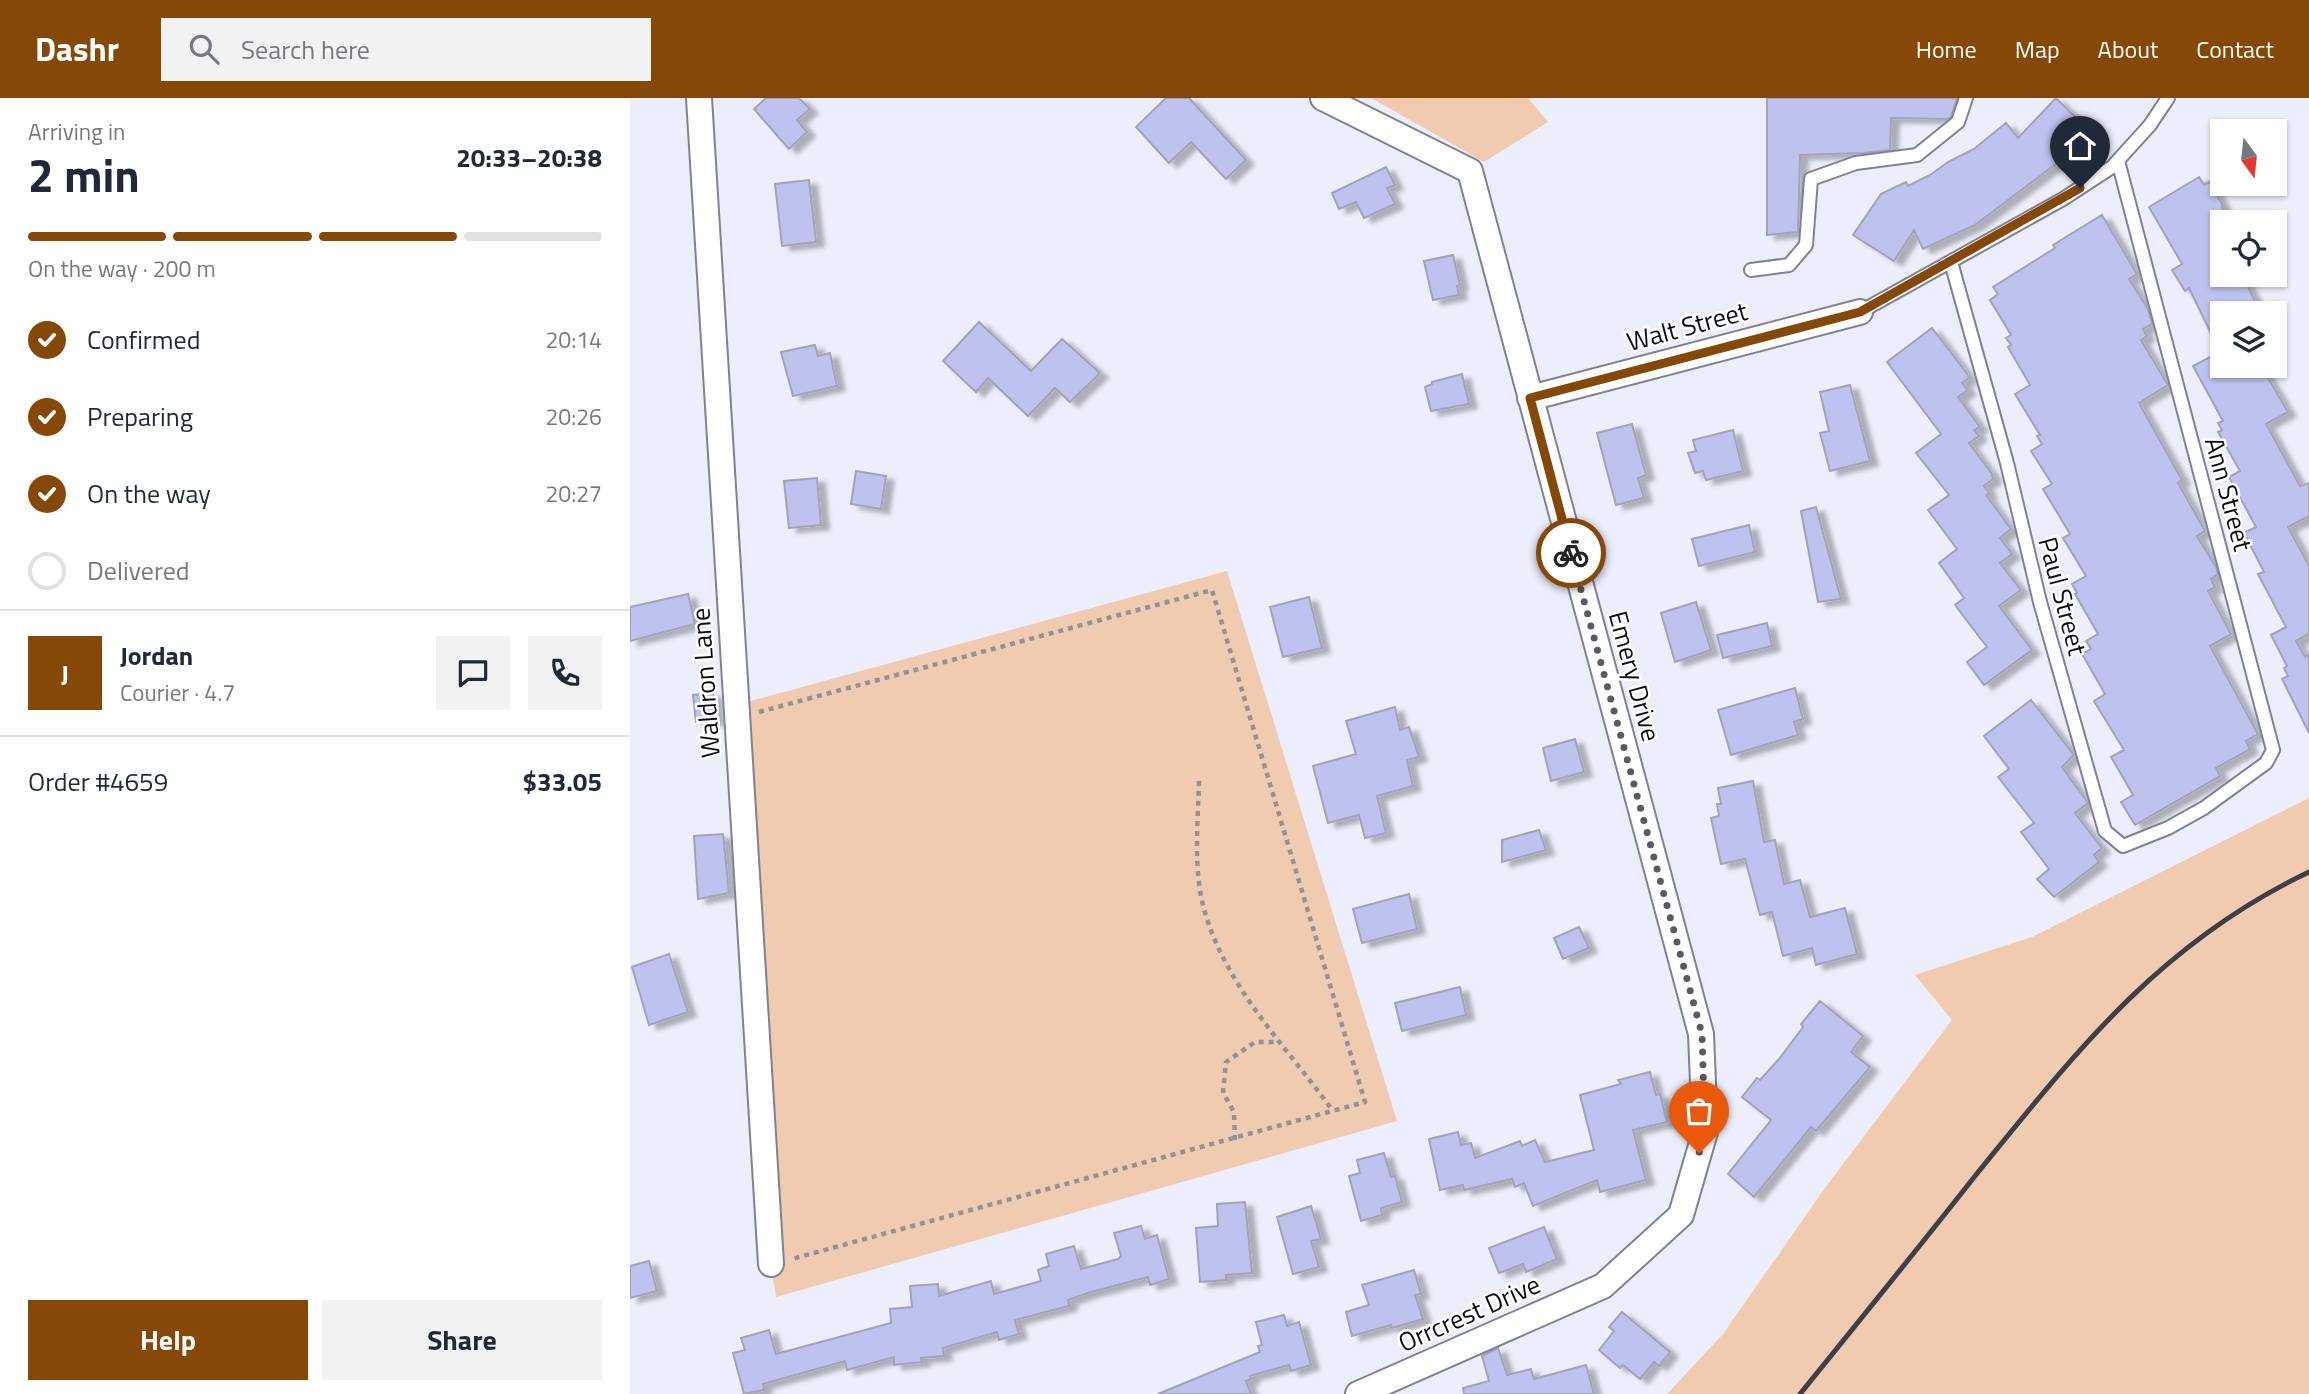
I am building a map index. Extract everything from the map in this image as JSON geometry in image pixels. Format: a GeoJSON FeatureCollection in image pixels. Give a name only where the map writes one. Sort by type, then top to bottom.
{"type":"FeatureCollection","features":[{"type":"Feature","properties":{"kind":"street","name":"Waldron Lane"},"geometry":{"type":"LineString","coordinates":[[699,98],[771,1264]]}},
{"type":"Feature","properties":{"kind":"street","name":"Emery Drive"},"geometry":{"type":"LineString","coordinates":[[1323,98],[1470,171],[1702,1034],[1705,1132],[1681,1215],[1603,1286]]}},
{"type":"Feature","properties":{"kind":"street","name":"Walt Street"},"geometry":{"type":"LineString","coordinates":[[1530,398],[1860,312]]}},
{"type":"Feature","properties":{"kind":"street","name":"Orrcrest Drive"},"geometry":{"type":"LineString","coordinates":[[1358,1394],[1603,1286]]}},
{"type":"Feature","properties":{"kind":"lane"},"geometry":{"type":"LineString","coordinates":[[1751,270],[1789,265],[1806,245],[1811,179],[1856,163],[1917,155],[1958,122],[1966,98]]}},
{"type":"Feature","properties":{"kind":"lane"},"geometry":{"type":"LineString","coordinates":[[1860,312],[2063,199],[2112,167],[2150,125],[2168,98]]}},
{"type":"Feature","properties":{"kind":"lane","name":"Ann Street"},"geometry":{"type":"LineString","coordinates":[[2118,162],[2273,750],[2266,763],[2204,808]]}},
{"type":"Feature","properties":{"kind":"lane","name":"Paul Street"},"geometry":{"type":"LineString","coordinates":[[1951,262],[2007,463],[2040,602],[2105,831],[2123,846],[2168,828],[2204,808]]}},
{"type":"Feature","properties":{"kind":"path"},"geometry":{"type":"LineString","coordinates":[[758,712],[1212,590],[1366,1102],[1235,1140],[771,1264]]}},
{"type":"Feature","properties":{"kind":"path"},"geometry":{"type":"LineString","coordinates":[[1199,781],[1197,856],[1204,908],[1223,960],[1247,1002],[1333,1111]]}},
{"type":"Feature","properties":{"kind":"path"},"geometry":{"type":"LineString","coordinates":[[1235,1140],[1234,1112],[1223,1093],[1226,1062],[1255,1042],[1281,1042]]}},
{"type":"Feature","properties":{"kind":"shaded area"},"geometry":{"type":"Polygon","coordinates":[[[1371,98],[1528,98],[1548,122],[1484,162],[1371,98]]]}},
{"type":"Feature","properties":{"kind":"shaded area"},"geometry":{"type":"Polygon","coordinates":[[[1227,571],[1397,1121],[776,1297],[771,1264],[736,705],[1227,571]]]}},
{"type":"Feature","properties":{"kind":"shaded area"},"geometry":{"type":"Polygon","coordinates":[[[2309,798],[2309,1394],[1667,1394],[1723,1334],[1825,1188],[1952,1020],[1915,975],[2032,937],[2309,798]]]}},
{"type":"Feature","properties":{"kind":"building"},"geometry":{"type":"Polygon","coordinates":[[[766,98],[799,98],[810,109],[797,120],[807,132],[789,149],[754,109],[766,98]]]}},
{"type":"Feature","properties":{"kind":"building"},"geometry":{"type":"Polygon","coordinates":[[[1166,98],[1189,98],[1246,160],[1226,179],[1191,142],[1169,163],[1136,127],[1166,98]]]}},
{"type":"Feature","properties":{"kind":"building"},"geometry":{"type":"Polygon","coordinates":[[[1767,98],[1957,98],[1951,117],[1947,119],[1891,118],[1890,150],[1800,155],[1798,232],[1767,235],[1767,98]]]}},
{"type":"Feature","properties":{"kind":"building"},"geometry":{"type":"Polygon","coordinates":[[[2056,98],[2094,136],[2067,162],[2064,158],[1975,225],[1923,249],[1914,230],[1894,261],[1853,235],[1881,194],[1906,182],[1908,186],[1930,175],[1974,149],[2006,123],[2018,138],[2056,98]]]}},
{"type":"Feature","properties":{"kind":"building"},"geometry":{"type":"Polygon","coordinates":[[[1386,167],[1395,185],[1387,188],[1395,204],[1364,218],[1356,202],[1339,209],[1332,193],[1386,167]]]}},
{"type":"Feature","properties":{"kind":"building"},"geometry":{"type":"Polygon","coordinates":[[[2199,177],[2204,185],[2209,182],[2210,196],[2217,196],[2222,204],[2222,210],[2210,210],[2210,287],[2248,287],[2255,301],[2210,301],[2210,331],[2189,288],[2185,291],[2172,270],[2182,264],[2149,207],[2199,177]]]}},
{"type":"Feature","properties":{"kind":"building"},"geometry":{"type":"Polygon","coordinates":[[[809,180],[816,242],[782,246],[775,184],[809,180]]]}},
{"type":"Feature","properties":{"kind":"building"},"geometry":{"type":"Polygon","coordinates":[[[2102,215],[2137,274],[2129,279],[2148,309],[2152,324],[2143,329],[2147,336],[2141,340],[2168,385],[2139,403],[2182,480],[2178,483],[2205,531],[2197,536],[2218,574],[2211,579],[2215,587],[2208,591],[2231,634],[2210,646],[2258,734],[2246,741],[2250,749],[2216,768],[2220,776],[2135,825],[2121,802],[2133,795],[2111,757],[2124,750],[2094,701],[2105,694],[2082,654],[2091,649],[2086,641],[2098,634],[2072,584],[2086,576],[2063,538],[2070,534],[2043,489],[2052,484],[2031,451],[2042,444],[2037,436],[2040,435],[2015,394],[2030,385],[2008,347],[2011,345],[2006,338],[2011,335],[1990,300],[1998,294],[1993,287],[2102,215]]]}},
{"type":"Feature","properties":{"kind":"building"},"geometry":{"type":"Polygon","coordinates":[[[1453,255],[1460,285],[1457,286],[1459,295],[1433,300],[1424,261],[1453,255]]]}},
{"type":"Feature","properties":{"kind":"building"},"geometry":{"type":"Polygon","coordinates":[[[979,322],[1031,371],[1062,339],[1100,373],[1070,402],[1055,388],[1028,416],[988,378],[976,392],[943,361],[979,322]]]}},
{"type":"Feature","properties":{"kind":"building"},"geometry":{"type":"Polygon","coordinates":[[[1932,328],[1969,378],[1962,383],[1968,390],[1958,397],[1980,427],[1974,430],[1979,436],[1969,443],[1992,474],[1993,479],[1984,486],[1989,493],[1986,495],[2011,529],[2000,538],[2012,554],[2000,563],[2021,590],[1999,606],[2032,650],[1984,685],[1967,662],[1987,647],[1955,605],[1964,598],[1939,563],[1957,549],[1928,510],[1949,495],[1916,453],[1941,434],[1887,362],[1932,328]]]}},
{"type":"Feature","properties":{"kind":"building"},"geometry":{"type":"Polygon","coordinates":[[[815,345],[818,356],[830,353],[837,386],[793,396],[781,352],[815,345]]]}},
{"type":"Feature","properties":{"kind":"building"},"geometry":{"type":"Polygon","coordinates":[[[2210,357],[2210,378],[2268,378],[2288,412],[2266,424],[2300,486],[2309,483],[2309,516],[2288,527],[2309,566],[2309,634],[2296,641],[2305,657],[2309,655],[2309,733],[2282,679],[2288,676],[2284,668],[2287,666],[2271,635],[2286,627],[2258,574],[2264,572],[2244,533],[2256,527],[2229,477],[2240,471],[2218,432],[2222,430],[2218,423],[2223,421],[2193,366],[2210,357]]]}},
{"type":"Feature","properties":{"kind":"building"},"geometry":{"type":"Polygon","coordinates":[[[1462,374],[1469,404],[1431,411],[1425,387],[1432,382],[1462,374]]]}},
{"type":"Feature","properties":{"kind":"building"},"geometry":{"type":"Polygon","coordinates":[[[1850,385],[1870,461],[1830,471],[1820,433],[1829,431],[1820,392],[1850,385]]]}},
{"type":"Feature","properties":{"kind":"building"},"geometry":{"type":"Polygon","coordinates":[[[1632,424],[1646,475],[1638,478],[1644,498],[1616,505],[1597,433],[1632,424]]]}},
{"type":"Feature","properties":{"kind":"building"},"geometry":{"type":"Polygon","coordinates":[[[1733,430],[1743,471],[1706,480],[1703,471],[1695,473],[1688,453],[1696,451],[1693,440],[1733,430]]]}},
{"type":"Feature","properties":{"kind":"building"},"geometry":{"type":"Polygon","coordinates":[[[856,471],[886,476],[881,509],[851,504],[856,471]]]}},
{"type":"Feature","properties":{"kind":"building"},"geometry":{"type":"Polygon","coordinates":[[[817,478],[821,525],[789,528],[784,481],[817,478]]]}},
{"type":"Feature","properties":{"kind":"building"},"geometry":{"type":"Polygon","coordinates":[[[1816,507],[1841,599],[1818,602],[1801,511],[1816,507]]]}},
{"type":"Feature","properties":{"kind":"building"},"geometry":{"type":"Polygon","coordinates":[[[1749,525],[1755,552],[1699,566],[1692,539],[1749,525]]]}},
{"type":"Feature","properties":{"kind":"building"},"geometry":{"type":"Polygon","coordinates":[[[688,594],[695,624],[630,641],[630,607],[688,594]]]}},
{"type":"Feature","properties":{"kind":"building"},"geometry":{"type":"Polygon","coordinates":[[[1309,597],[1322,648],[1283,657],[1270,607],[1309,597]]]}},
{"type":"Feature","properties":{"kind":"building"},"geometry":{"type":"Polygon","coordinates":[[[1696,602],[1711,650],[1675,662],[1661,613],[1696,602]]]}},
{"type":"Feature","properties":{"kind":"building"},"geometry":{"type":"Polygon","coordinates":[[[1767,623],[1772,646],[1723,658],[1717,635],[1767,623]]]}},
{"type":"Feature","properties":{"kind":"building"},"geometry":{"type":"Polygon","coordinates":[[[1795,688],[1803,719],[1794,722],[1798,735],[1731,755],[1718,710],[1795,688]]]}},
{"type":"Feature","properties":{"kind":"building"},"geometry":{"type":"Polygon","coordinates":[[[713,693],[716,721],[696,722],[693,695],[713,693]]]}},
{"type":"Feature","properties":{"kind":"building"},"geometry":{"type":"Polygon","coordinates":[[[2031,700],[2074,755],[2062,767],[2088,803],[2075,813],[2102,848],[2094,855],[2099,862],[2054,897],[2037,879],[2049,869],[2021,832],[2034,823],[1998,777],[2009,769],[1984,736],[2031,700]]]}},
{"type":"Feature","properties":{"kind":"building"},"geometry":{"type":"Polygon","coordinates":[[[1395,707],[1400,730],[1409,727],[1419,757],[1407,760],[1413,786],[1377,796],[1386,833],[1365,838],[1359,815],[1328,823],[1313,766],[1356,754],[1346,721],[1395,707]]]}},
{"type":"Feature","properties":{"kind":"building"},"geometry":{"type":"Polygon","coordinates":[[[1575,739],[1584,772],[1551,781],[1543,748],[1575,739]]]}},
{"type":"Feature","properties":{"kind":"building"},"geometry":{"type":"Polygon","coordinates":[[[1753,781],[1764,842],[1775,840],[1784,884],[1800,880],[1810,917],[1845,908],[1857,954],[1816,965],[1812,948],[1783,956],[1772,912],[1760,915],[1745,859],[1721,864],[1711,818],[1719,816],[1717,804],[1721,804],[1718,788],[1753,781]]]}},
{"type":"Feature","properties":{"kind":"building"},"geometry":{"type":"Polygon","coordinates":[[[1539,830],[1546,850],[1502,862],[1502,840],[1539,830]]]}},
{"type":"Feature","properties":{"kind":"building"},"geometry":{"type":"Polygon","coordinates":[[[723,834],[729,893],[698,899],[694,836],[723,834]]]}},
{"type":"Feature","properties":{"kind":"building"},"geometry":{"type":"Polygon","coordinates":[[[1409,894],[1417,929],[1362,943],[1353,909],[1409,894]]]}},
{"type":"Feature","properties":{"kind":"building"},"geometry":{"type":"Polygon","coordinates":[[[1579,927],[1589,948],[1563,959],[1554,938],[1579,927]]]}},
{"type":"Feature","properties":{"kind":"building"},"geometry":{"type":"Polygon","coordinates":[[[669,954],[688,1012],[649,1025],[632,967],[669,954]]]}},
{"type":"Feature","properties":{"kind":"building"},"geometry":{"type":"Polygon","coordinates":[[[1460,987],[1466,1015],[1402,1031],[1395,1003],[1460,987]]]}},
{"type":"Feature","properties":{"kind":"building"},"geometry":{"type":"Polygon","coordinates":[[[1820,1001],[1863,1036],[1851,1052],[1870,1067],[1816,1131],[1811,1127],[1754,1197],[1728,1174],[1771,1120],[1742,1097],[1757,1078],[1760,1080],[1779,1059],[1803,1027],[1801,1024],[1820,1001]]]}},
{"type":"Feature","properties":{"kind":"building"},"geometry":{"type":"Polygon","coordinates":[[[1650,1072],[1656,1095],[1660,1094],[1667,1122],[1633,1130],[1646,1180],[1600,1192],[1597,1180],[1533,1206],[1524,1183],[1515,1187],[1512,1179],[1464,1190],[1463,1185],[1440,1190],[1429,1139],[1458,1132],[1461,1145],[1471,1143],[1475,1158],[1520,1141],[1522,1146],[1535,1140],[1545,1162],[1594,1150],[1580,1095],[1621,1084],[1618,1080],[1650,1072]]]}},
{"type":"Feature","properties":{"kind":"building"},"geometry":{"type":"Polygon","coordinates":[[[1384,1153],[1391,1177],[1395,1176],[1402,1202],[1381,1208],[1382,1215],[1361,1221],[1349,1176],[1360,1173],[1357,1160],[1384,1153]]]}},
{"type":"Feature","properties":{"kind":"building"},"geometry":{"type":"Polygon","coordinates":[[[1245,1202],[1252,1273],[1226,1275],[1226,1280],[1200,1282],[1196,1228],[1218,1226],[1217,1204],[1245,1202]]]}},
{"type":"Feature","properties":{"kind":"building"},"geometry":{"type":"Polygon","coordinates":[[[1311,1206],[1321,1239],[1311,1241],[1319,1267],[1293,1274],[1277,1217],[1311,1206]]]}},
{"type":"Feature","properties":{"kind":"building"},"geometry":{"type":"Polygon","coordinates":[[[1141,1226],[1145,1239],[1157,1235],[1169,1279],[1150,1285],[1148,1277],[1091,1292],[1068,1300],[1069,1306],[1015,1320],[1019,1334],[999,1340],[997,1332],[943,1348],[944,1356],[921,1358],[922,1362],[894,1365],[894,1357],[847,1370],[845,1361],[763,1384],[764,1390],[744,1394],[733,1353],[745,1350],[741,1338],[769,1330],[776,1354],[891,1323],[890,1309],[912,1307],[910,1286],[938,1284],[939,1296],[991,1281],[994,1294],[1041,1281],[1038,1270],[1049,1266],[1046,1254],[1074,1246],[1081,1269],[1118,1259],[1121,1256],[1114,1233],[1141,1226]]]}},
{"type":"Feature","properties":{"kind":"building"},"geometry":{"type":"Polygon","coordinates":[[[1544,1227],[1557,1259],[1526,1272],[1523,1264],[1499,1273],[1489,1248],[1544,1227]]]}},
{"type":"Feature","properties":{"kind":"building"},"geometry":{"type":"Polygon","coordinates":[[[649,1261],[657,1291],[630,1298],[630,1266],[649,1261]]]}},
{"type":"Feature","properties":{"kind":"building"},"geometry":{"type":"Polygon","coordinates":[[[1414,1270],[1421,1294],[1415,1295],[1423,1319],[1352,1336],[1346,1312],[1369,1305],[1362,1285],[1414,1270]]]}},
{"type":"Feature","properties":{"kind":"building"},"geometry":{"type":"Polygon","coordinates":[[[1622,1312],[1670,1352],[1659,1366],[1654,1362],[1640,1379],[1623,1365],[1620,1368],[1599,1350],[1614,1331],[1609,1327],[1622,1312]]]}},
{"type":"Feature","properties":{"kind":"building"},"geometry":{"type":"Polygon","coordinates":[[[1284,1315],[1287,1326],[1299,1322],[1311,1365],[1291,1371],[1289,1365],[1250,1376],[1251,1379],[1246,1381],[1251,1394],[1158,1394],[1260,1352],[1258,1346],[1262,1345],[1256,1322],[1284,1315]]]}},
{"type":"Feature","properties":{"kind":"building"},"geometry":{"type":"Polygon","coordinates":[[[1498,1348],[1507,1375],[1531,1369],[1534,1379],[1586,1365],[1594,1394],[1464,1394],[1463,1388],[1489,1381],[1482,1356],[1498,1348]]]}},
{"type":"Feature","properties":{"kind":"railway"},"geometry":{"type":"LineString","coordinates":[[1800,1394],[2052,1082],[2126,1002],[2166,965],[2209,931],[2257,900],[2309,872]]}},
{"type":"Feature","properties":{"kind":"way so far"},"geometry":{"type":"LineString","coordinates":[[1571,553],[1702,1034],[1705,1132],[1699,1153]]}},
{"type":"Feature","properties":{"kind":"route"},"geometry":{"type":"LineString","coordinates":[[1571,553],[1530,398],[1860,312],[2080,188]]}}]}
